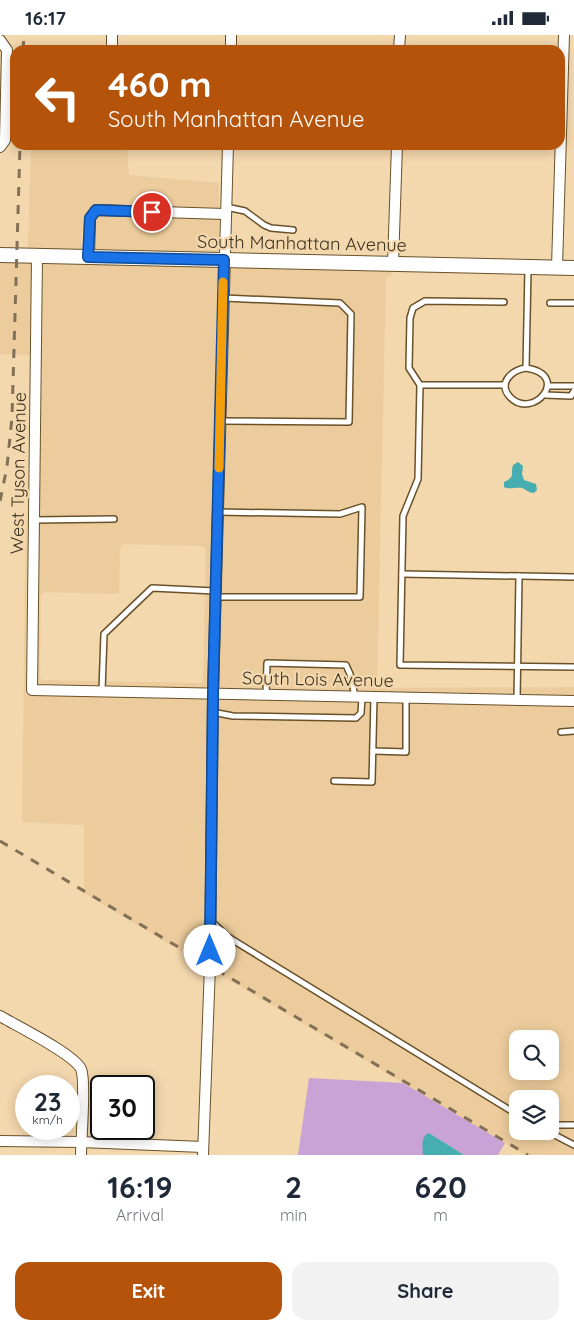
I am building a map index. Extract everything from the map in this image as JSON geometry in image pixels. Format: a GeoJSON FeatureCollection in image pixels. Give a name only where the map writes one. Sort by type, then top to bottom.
{"type":"FeatureCollection","features":[{"type":"Feature","properties":{"kind":"street"},"geometry":{"type":"LineString","coordinates":[[0,40],[7,50],[3,94],[5,140],[0,147]]}},
{"type":"Feature","properties":{"kind":"street"},"geometry":{"type":"LineString","coordinates":[[0,1141],[81,1142],[203,1151],[210,965],[212,712],[228,150]]}},
{"type":"Feature","properties":{"kind":"street"},"geometry":{"type":"LineString","coordinates":[[393,264],[397,150]]}},
{"type":"Feature","properties":{"kind":"street"},"geometry":{"type":"LineString","coordinates":[[558,267],[561,150]]}},
{"type":"Feature","properties":{"kind":"street"},"geometry":{"type":"LineString","coordinates":[[88,257],[90,218],[96,210],[226,210]]}},
{"type":"Feature","properties":{"kind":"street","name":"South Manhattan Avenue"},"geometry":{"type":"LineString","coordinates":[[0,255],[574,268]]}},
{"type":"Feature","properties":{"kind":"street","name":"West Tyson Avenue"},"geometry":{"type":"LineString","coordinates":[[32,690],[37,256]]}},
{"type":"Feature","properties":{"kind":"street","name":"South Lois Avenue"},"geometry":{"type":"LineString","coordinates":[[32,690],[574,701]]}},
{"type":"Feature","properties":{"kind":"street"},"geometry":{"type":"LineString","coordinates":[[0,1017],[69,1057],[81,1069],[83,1083],[81,1155]]}},
{"type":"Feature","properties":{"kind":"lane"},"geometry":{"type":"LineString","coordinates":[[226,210],[245,211],[271,228],[294,230]]}},
{"type":"Feature","properties":{"kind":"lane"},"geometry":{"type":"LineString","coordinates":[[526,368],[528,266]]}},
{"type":"Feature","properties":{"kind":"lane"},"geometry":{"type":"LineString","coordinates":[[220,421],[349,422],[351,314],[340,303],[223,298]]}},
{"type":"Feature","properties":{"kind":"lane"},"geometry":{"type":"LineString","coordinates":[[504,302],[425,301],[413,308],[410,317],[409,368],[420,385],[418,479],[403,516],[400,665],[574,667]]}},
{"type":"Feature","properties":{"kind":"lane"},"geometry":{"type":"LineString","coordinates":[[550,303],[574,303]]}},
{"type":"Feature","properties":{"kind":"lane"},"geometry":{"type":"LineString","coordinates":[[545,395],[548,386],[546,379],[540,373],[526,368],[512,372],[505,385],[507,393],[518,403],[533,402],[545,395],[571,396],[574,391]]}},
{"type":"Feature","properties":{"kind":"lane"},"geometry":{"type":"LineString","coordinates":[[420,385],[505,385]]}},
{"type":"Feature","properties":{"kind":"lane"},"geometry":{"type":"LineString","coordinates":[[548,386],[574,386]]}},
{"type":"Feature","properties":{"kind":"lane"},"geometry":{"type":"LineString","coordinates":[[102,691],[104,634],[152,588],[215,594],[360,597],[362,507],[340,514],[218,512]]}},
{"type":"Feature","properties":{"kind":"lane"},"geometry":{"type":"LineString","coordinates":[[34,519],[114,519]]}},
{"type":"Feature","properties":{"kind":"lane"},"geometry":{"type":"LineString","coordinates":[[402,574],[574,577]]}},
{"type":"Feature","properties":{"kind":"lane"},"geometry":{"type":"LineString","coordinates":[[517,700],[519,576]]}},
{"type":"Feature","properties":{"kind":"lane"},"geometry":{"type":"LineString","coordinates":[[212,712],[233,716],[356,718],[361,713],[359,696],[346,665],[267,663],[266,694]]}},
{"type":"Feature","properties":{"kind":"lane"},"geometry":{"type":"LineString","coordinates":[[334,781],[372,782],[374,697]]}},
{"type":"Feature","properties":{"kind":"lane"},"geometry":{"type":"LineString","coordinates":[[373,751],[406,751],[406,697]]}},
{"type":"Feature","properties":{"kind":"lane"},"geometry":{"type":"LineString","coordinates":[[561,732],[574,731]]}},
{"type":"Feature","properties":{"kind":"lane"},"geometry":{"type":"LineString","coordinates":[[210,921],[228,937],[509,1109]]}},
{"type":"Feature","properties":{"kind":"lane"},"geometry":{"type":"LineString","coordinates":[[559,1125],[574,1125]]}},
{"type":"Feature","properties":{"kind":"lane"},"geometry":{"type":"LineString","coordinates":[[559,1137],[574,1145]]}},
{"type":"Feature","properties":{"kind":"shaded area"},"geometry":{"type":"Polygon","coordinates":[[[31,150],[127,150],[129,175],[219,183],[219,208],[96,205],[91,207],[84,218],[81,240],[82,252],[28,251],[31,150]]]}},
{"type":"Feature","properties":{"kind":"shaded area"},"geometry":{"type":"Polygon","coordinates":[[[99,215],[219,219],[218,255],[94,252],[95,220],[99,215]]]}},
{"type":"Feature","properties":{"kind":"shaded area"},"geometry":{"type":"Polygon","coordinates":[[[0,260],[31,261],[30,355],[0,354],[0,260]]]}},
{"type":"Feature","properties":{"kind":"shaded area"},"geometry":{"type":"Polygon","coordinates":[[[43,261],[218,265],[207,688],[37,685],[43,261]],[[124,544],[120,548],[119,594],[46,592],[41,595],[40,678],[44,680],[201,683],[203,680],[206,549],[202,546],[124,544]]]}},
{"type":"Feature","properties":{"kind":"shaded area"},"geometry":{"type":"Polygon","coordinates":[[[230,266],[393,269],[392,275],[388,276],[386,280],[377,684],[381,688],[574,687],[574,696],[219,688],[230,266]]]}},
{"type":"Feature","properties":{"kind":"shaded area"},"geometry":{"type":"Polygon","coordinates":[[[28,480],[26,695],[207,698],[204,965],[84,893],[84,825],[22,822],[28,480]]]}},
{"type":"Feature","properties":{"kind":"shaded area"},"geometry":{"type":"Polygon","coordinates":[[[219,698],[574,706],[574,1155],[525,1155],[216,972],[219,698]]]}},
{"type":"Feature","properties":{"kind":"shaded area"},"geometry":{"type":"Polygon","coordinates":[[[309,1078],[403,1083],[505,1143],[498,1155],[464,1155],[429,1133],[423,1155],[298,1155],[309,1078]]]}},
{"type":"Feature","properties":{"kind":"water"},"geometry":{"type":"Polygon","coordinates":[[[518,462],[523,466],[522,474],[524,480],[536,484],[537,490],[534,493],[522,488],[504,487],[504,482],[511,477],[513,465],[518,462]]]}},
{"type":"Feature","properties":{"kind":"water"},"geometry":{"type":"Polygon","coordinates":[[[429,1133],[464,1155],[423,1155],[423,1140],[429,1133]]]}},
{"type":"Feature","properties":{"kind":"railway"},"geometry":{"type":"LineString","coordinates":[[23,45],[24,35]]}},
{"type":"Feature","properties":{"kind":"railway"},"geometry":{"type":"LineString","coordinates":[[0,501],[7,467],[12,417],[20,150]]}},
{"type":"Feature","properties":{"kind":"railway"},"geometry":{"type":"LineString","coordinates":[[0,841],[528,1155]]}},
{"type":"Feature","properties":{"kind":"slow traffic"},"geometry":{"type":"LineString","coordinates":[[219,468],[223,282]]}},
{"type":"Feature","properties":{"kind":"route"},"geometry":{"type":"LineString","coordinates":[[152,212],[96,210],[90,218],[88,257],[224,260],[213,693],[210,951]]}}]}
